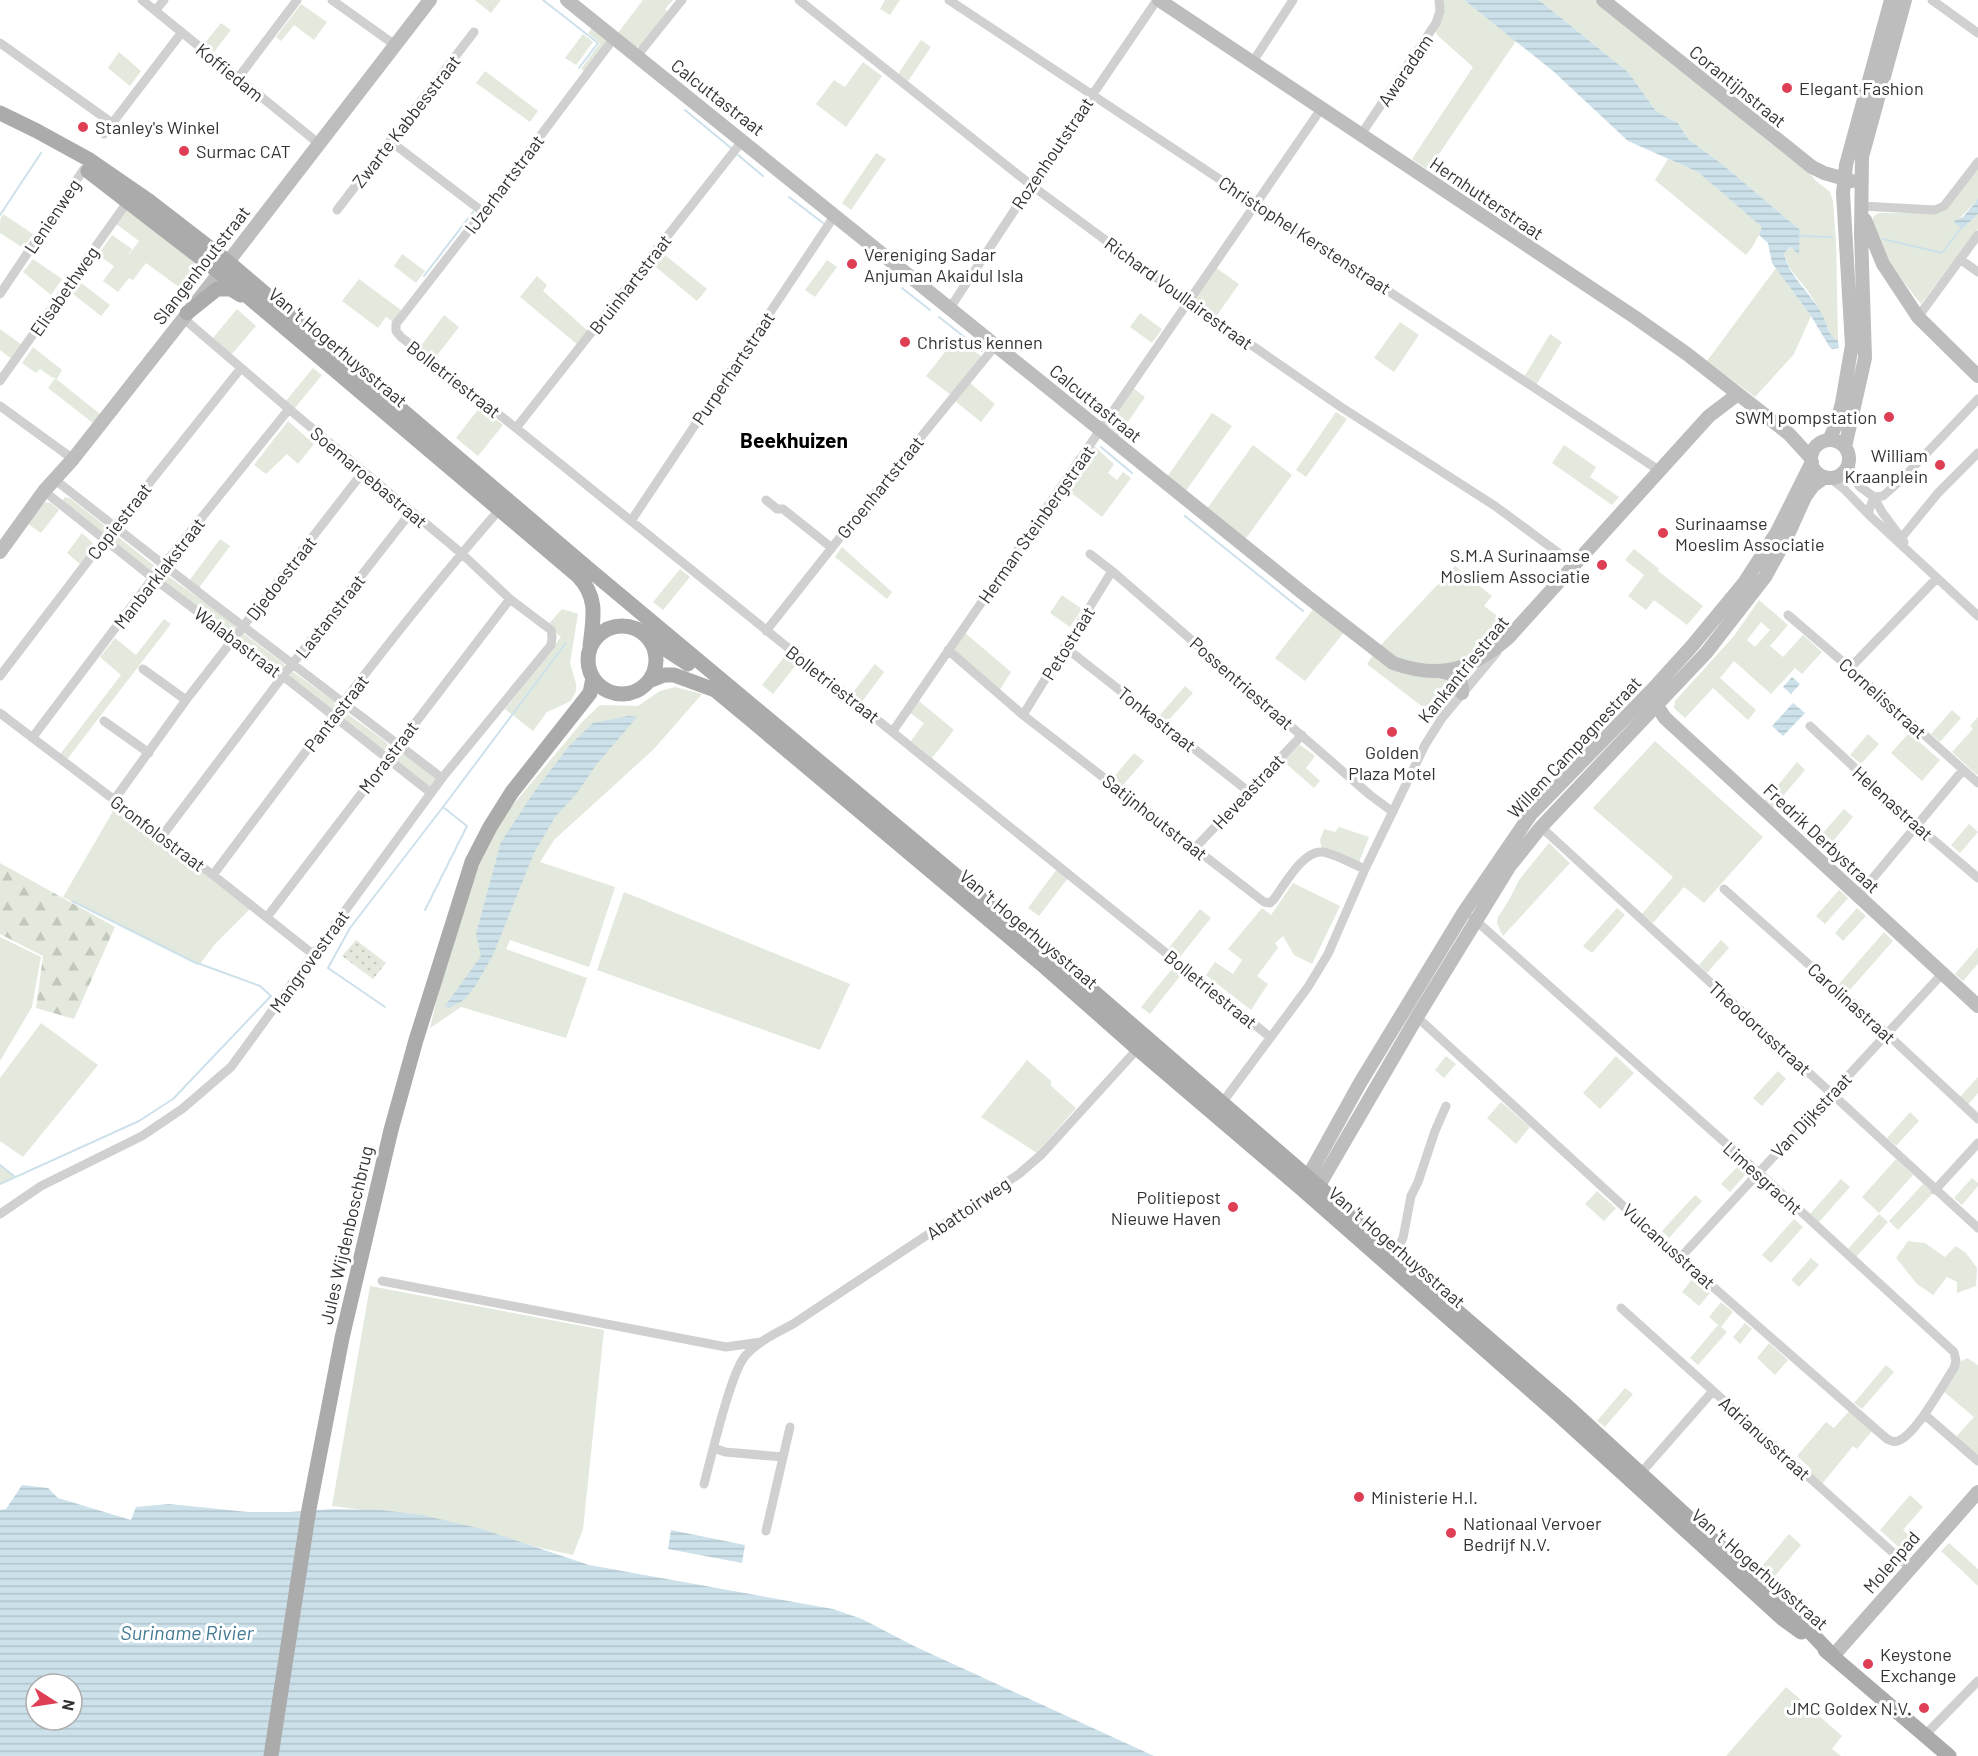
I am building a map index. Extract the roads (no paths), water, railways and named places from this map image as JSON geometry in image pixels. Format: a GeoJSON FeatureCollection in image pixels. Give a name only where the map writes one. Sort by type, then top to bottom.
{"type":"FeatureCollection","features":[{"type":"Feature","properties":{"kind":"main road","name":"Slangenhoutstraat"},"geometry":{"type":"LineString","coordinates":[[0,552],[44,491],[73,459],[430,0]]}},
{"type":"Feature","properties":{"kind":"main road","name":"Calcuttastraat"},"geometry":{"type":"LineString","coordinates":[[567,0],[1393,663],[1409,669],[1443,672],[1470,665],[1488,656],[1508,638]]}},
{"type":"Feature","properties":{"kind":"main road","name":"Hernhutterstraat"},"geometry":{"type":"LineString","coordinates":[[1158,0],[1636,318],[1789,434],[1812,460]]}},
{"type":"Feature","properties":{"kind":"main road","name":"Corantijnstraat"},"geometry":{"type":"LineString","coordinates":[[1603,0],[1792,152],[1844,186]]}},
{"type":"Feature","properties":{"kind":"main road"},"geometry":{"type":"LineString","coordinates":[[1823,442],[1838,442],[1845,447],[1849,455],[1849,464],[1843,473],[1828,478],[1817,473],[1812,460],[1823,442],[1836,425],[1848,376],[1852,345],[1844,186],[1846,165],[1891,0]]}},
{"type":"Feature","properties":{"kind":"main road"},"geometry":{"type":"LineString","coordinates":[[1845,447],[1865,358],[1860,182],[1862,158],[1866,136],[1905,0]]}},
{"type":"Feature","properties":{"kind":"main road","name":"Van 't Hogerhuysstraat"},"geometry":{"type":"LineString","coordinates":[[0,113],[88,159],[149,201],[223,267],[1057,960],[1142,1044],[1222,1103],[1310,1187],[1394,1255],[1783,1619],[1833,1656]]}},
{"type":"Feature","properties":{"kind":"main road","name":"Van 't Hogerhuysstraat"},"geometry":{"type":"LineString","coordinates":[[0,122],[33,137],[84,169],[223,267],[273,317],[586,585],[591,594],[593,611],[590,646]]}},
{"type":"Feature","properties":{"kind":"main road"},"geometry":{"type":"LineString","coordinates":[[1824,173],[1846,165]]}},
{"type":"Feature","properties":{"kind":"main road"},"geometry":{"type":"LineString","coordinates":[[1844,186],[1860,182]]}},
{"type":"Feature","properties":{"kind":"main road"},"geometry":{"type":"LineString","coordinates":[[1861,206],[1883,264],[1918,317],[1978,376]]}},
{"type":"Feature","properties":{"kind":"main road"},"geometry":{"type":"LineString","coordinates":[[185,315],[209,293],[225,288],[238,293],[273,317]]}},
{"type":"Feature","properties":{"kind":"main road"},"geometry":{"type":"LineString","coordinates":[[1709,416],[1720,394],[1719,379]]}},
{"type":"Feature","properties":{"kind":"main road","name":"Kankantriestraat"},"geometry":{"type":"LineString","coordinates":[[1508,638],[1709,416],[1738,394]]}},
{"type":"Feature","properties":{"kind":"main road"},"geometry":{"type":"LineString","coordinates":[[1803,440],[1819,438],[1836,425]]}},
{"type":"Feature","properties":{"kind":"main road","name":"Hernhutterstraat"},"geometry":{"type":"LineString","coordinates":[[1789,434],[1803,440],[1823,442]]}},
{"type":"Feature","properties":{"kind":"main road","name":"Willem Campagnestraat"},"geometry":{"type":"LineString","coordinates":[[1310,1187],[1360,1083],[1470,916],[1531,814],[1653,689],[1744,583],[1777,532],[1812,460]]}},
{"type":"Feature","properties":{"kind":"main road","name":"Willem Campagnestraat"},"geometry":{"type":"LineString","coordinates":[[1310,1187],[1373,1091],[1417,1017],[1470,916],[1540,827],[1706,653],[1765,577],[1805,497],[1814,486],[1828,478]]}},
{"type":"Feature","properties":{"kind":"main road","name":"Van 't Hogerhuysstraat"},"geometry":{"type":"LineString","coordinates":[[591,571],[627,618],[647,636],[731,689]]}},
{"type":"Feature","properties":{"kind":"main road"},"geometry":{"type":"LineString","coordinates":[[624,625],[634,628],[647,636],[656,659],[651,680],[628,694],[618,694],[599,686],[593,678],[588,662],[590,646],[604,630],[624,625]]}},
{"type":"Feature","properties":{"kind":"main road"},"geometry":{"type":"LineString","coordinates":[[1443,672],[1458,677],[1462,682],[1462,693]]}},
{"type":"Feature","properties":{"kind":"main road","name":"Van 't Hogerhuysstraat"},"geometry":{"type":"LineString","coordinates":[[651,680],[664,675],[675,675],[715,690],[1045,967],[1142,1044],[1310,1187],[1563,1411],[1640,1474],[1791,1612],[1833,1656]]}},
{"type":"Feature","properties":{"kind":"main road","name":"Jules Wijdenboschbrug"},"geometry":{"type":"LineString","coordinates":[[272,1756],[309,1509],[342,1338],[391,1130],[442,953],[472,862],[490,827],[513,792],[590,693],[593,678]]}},
{"type":"Feature","properties":{"kind":"main road","name":"Fredrik Derbystraat"},"geometry":{"type":"LineString","coordinates":[[1653,689],[1657,706],[1665,718],[1978,1005]]}},
{"type":"Feature","properties":{"kind":"main road","name":"Jules Wijdenboschbrug"},"geometry":{"type":"LineString","coordinates":[[545,752],[597,699],[608,691]]}},
{"type":"Feature","properties":{"kind":"main road"},"geometry":{"type":"LineString","coordinates":[[1360,1083],[1373,1091]]}},
{"type":"Feature","properties":{"kind":"main road","name":"Molenpad"},"geometry":{"type":"LineString","coordinates":[[1833,1656],[1978,1492]]}},
{"type":"Feature","properties":{"kind":"main road"},"geometry":{"type":"LineString","coordinates":[[1833,1656],[1949,1756]]}},
{"type":"Feature","properties":{"kind":"street","name":"Koffiedam"},"geometry":{"type":"LineString","coordinates":[[142,0],[318,144]]}},
{"type":"Feature","properties":{"kind":"street"},"geometry":{"type":"LineString","coordinates":[[156,10],[164,0]]}},
{"type":"Feature","properties":{"kind":"street"},"geometry":{"type":"LineString","coordinates":[[238,78],[297,0]]}},
{"type":"Feature","properties":{"kind":"street"},"geometry":{"type":"LineString","coordinates":[[332,0],[395,45]]}},
{"type":"Feature","properties":{"kind":"street"},"geometry":{"type":"LineString","coordinates":[[637,56],[682,0]]}},
{"type":"Feature","properties":{"kind":"street","name":"Richard Voullairestraat"},"geometry":{"type":"LineString","coordinates":[[799,0],[1031,185],[1189,302],[1341,407],[1495,506],[1575,565]]}},
{"type":"Feature","properties":{"kind":"street","name":"Christophel Kerstenstraat"},"geometry":{"type":"LineString","coordinates":[[949,0],[1660,471]]}},
{"type":"Feature","properties":{"kind":"street","name":"Rozenhoutstraat"},"geometry":{"type":"LineString","coordinates":[[950,308],[1092,94],[1158,0]]}},
{"type":"Feature","properties":{"kind":"street"},"geometry":{"type":"LineString","coordinates":[[1252,63],[1293,0]]}},
{"type":"Feature","properties":{"kind":"street","name":"Awaradam"},"geometry":{"type":"LineString","coordinates":[[1360,136],[1437,23],[1440,11],[1439,0]]}},
{"type":"Feature","properties":{"kind":"street"},"geometry":{"type":"LineString","coordinates":[[1932,0],[1978,33]]}},
{"type":"Feature","properties":{"kind":"street"},"geometry":{"type":"LineString","coordinates":[[104,134],[182,32]]}},
{"type":"Feature","properties":{"kind":"street","name":"Zwarte Kabbesstraat"},"geometry":{"type":"LineString","coordinates":[[337,210],[474,32]]}},
{"type":"Feature","properties":{"kind":"street","name":"IJzerhartstraat"},"geometry":{"type":"LineString","coordinates":[[396,331],[396,324],[614,38]]}},
{"type":"Feature","properties":{"kind":"street"},"geometry":{"type":"LineString","coordinates":[[0,43],[112,123]]}},
{"type":"Feature","properties":{"kind":"street","name":"Herman Steinbergstraat"},"geometry":{"type":"LineString","coordinates":[[893,732],[1321,109]]}},
{"type":"Feature","properties":{"kind":"street","name":"Bruinhartstraat"},"geometry":{"type":"LineString","coordinates":[[516,428],[743,140]]}},
{"type":"Feature","properties":{"kind":"street"},"geometry":{"type":"LineString","coordinates":[[390,141],[483,212]]}},
{"type":"Feature","properties":{"kind":"street"},"geometry":{"type":"LineString","coordinates":[[1861,206],[1935,210],[1944,206],[1978,162]]}},
{"type":"Feature","properties":{"kind":"street","name":"Lenienweg"},"geometry":{"type":"LineString","coordinates":[[0,294],[84,169]]}},
{"type":"Feature","properties":{"kind":"street","name":"Elisabethweg"},"geometry":{"type":"LineString","coordinates":[[0,381],[128,201]]}},
{"type":"Feature","properties":{"kind":"street","name":"Purperhartstraat"},"geometry":{"type":"LineString","coordinates":[[630,520],[835,215]]}},
{"type":"Feature","properties":{"kind":"street"},"geometry":{"type":"LineString","coordinates":[[1918,317],[1978,235]]}},
{"type":"Feature","properties":{"kind":"street"},"geometry":{"type":"LineString","coordinates":[[1960,259],[1978,272]]}},
{"type":"Feature","properties":{"kind":"street","name":"Soemaroebastraat"},"geometry":{"type":"LineString","coordinates":[[185,315],[288,410],[551,630],[552,637]]}},
{"type":"Feature","properties":{"kind":"street","name":"Bolletriestraat"},"geometry":{"type":"LineString","coordinates":[[396,331],[1270,1037]]}},
{"type":"Feature","properties":{"kind":"street","name":"Groenhartstraat"},"geometry":{"type":"LineString","coordinates":[[766,631],[996,345]]}},
{"type":"Feature","properties":{"kind":"street","name":"Copiestraat"},"geometry":{"type":"LineString","coordinates":[[0,676],[114,527],[241,368]]}},
{"type":"Feature","properties":{"kind":"street"},"geometry":{"type":"LineString","coordinates":[[1874,497],[1883,495],[1901,480],[1978,399]]}},
{"type":"Feature","properties":{"kind":"street"},"geometry":{"type":"LineString","coordinates":[[0,406],[73,459]]}},
{"type":"Feature","properties":{"kind":"street","name":"Manbarklakstraat"},"geometry":{"type":"LineString","coordinates":[[32,738],[153,578],[288,410]]}},
{"type":"Feature","properties":{"kind":"street"},"geometry":{"type":"LineString","coordinates":[[1900,540],[1938,493],[1978,453]]}},
{"type":"Feature","properties":{"kind":"street"},"geometry":{"type":"LineString","coordinates":[[1849,464],[1859,486],[1874,497],[1910,552],[1978,616]]}},
{"type":"Feature","properties":{"kind":"street","name":"Djedoestraat"},"geometry":{"type":"LineString","coordinates":[[114,800],[186,700],[363,472]]}},
{"type":"Feature","properties":{"kind":"street"},"geometry":{"type":"LineString","coordinates":[[1828,478],[1844,489],[1869,515],[1900,540]]}},
{"type":"Feature","properties":{"kind":"street","name":"Walabastraat"},"geometry":{"type":"LineString","coordinates":[[54,479],[343,704],[442,778]]}},
{"type":"Feature","properties":{"kind":"street","name":"Walabastraat"},"geometry":{"type":"LineString","coordinates":[[44,491],[431,793]]}},
{"type":"Feature","properties":{"kind":"street"},"geometry":{"type":"LineString","coordinates":[[1869,515],[1874,497]]}},
{"type":"Feature","properties":{"kind":"street"},"geometry":{"type":"LineString","coordinates":[[766,500],[777,509],[783,509],[832,548]]}},
{"type":"Feature","properties":{"kind":"street","name":"Pantastraat"},"geometry":{"type":"LineString","coordinates":[[213,875],[332,716],[461,553],[499,510]]}},
{"type":"Feature","properties":{"kind":"street","name":"Lastanstraat"},"geometry":{"type":"LineString","coordinates":[[162,836],[411,512]]}},
{"type":"Feature","properties":{"kind":"street","name":"Possentriestraat"},"geometry":{"type":"LineString","coordinates":[[1090,554],[1113,571],[1370,795],[1393,812]]}},
{"type":"Feature","properties":{"kind":"street","name":"Petostraat"},"geometry":{"type":"LineString","coordinates":[[1023,715],[1113,571]]}},
{"type":"Feature","properties":{"kind":"street"},"geometry":{"type":"LineString","coordinates":[[1850,668],[1937,578]]}},
{"type":"Feature","properties":{"kind":"street","name":"Morastraat"},"geometry":{"type":"LineString","coordinates":[[267,917],[510,598]]}},
{"type":"Feature","properties":{"kind":"street","name":"Cornelisstraat"},"geometry":{"type":"LineString","coordinates":[[1788,615],[1978,783]]}},
{"type":"Feature","properties":{"kind":"street","name":"Mangrovestraat"},"geometry":{"type":"LineString","coordinates":[[0,1214],[41,1186],[142,1136],[182,1109],[231,1067],[442,778],[550,645],[552,637]]}},
{"type":"Feature","properties":{"kind":"street","name":"Kankantriestraat"},"geometry":{"type":"LineString","coordinates":[[1222,1103],[1308,987],[1328,954],[1365,869],[1425,745],[1442,718],[1508,638]]}},
{"type":"Feature","properties":{"kind":"street","name":"Tonkastraat"},"geometry":{"type":"LineString","coordinates":[[1066,648],[1248,791]]}},
{"type":"Feature","properties":{"kind":"street","name":"Satijnhoutstraat"},"geometry":{"type":"LineString","coordinates":[[948,650],[1023,715],[1264,902],[1269,903],[1301,862],[1321,851],[1365,869]]}},
{"type":"Feature","properties":{"kind":"street"},"geometry":{"type":"LineString","coordinates":[[143,669],[186,700]]}},
{"type":"Feature","properties":{"kind":"street","name":"Gronfolostraat"},"geometry":{"type":"LineString","coordinates":[[0,713],[314,955]]}},
{"type":"Feature","properties":{"kind":"street"},"geometry":{"type":"LineString","coordinates":[[104,721],[149,753]]}},
{"type":"Feature","properties":{"kind":"street","name":"Helenastraat"},"geometry":{"type":"LineString","coordinates":[[1810,726],[1916,825],[1978,878]]}},
{"type":"Feature","properties":{"kind":"street","name":"Heveastraat"},"geometry":{"type":"LineString","coordinates":[[1195,848],[1302,735]]}},
{"type":"Feature","properties":{"kind":"street"},"geometry":{"type":"LineString","coordinates":[[1858,896],[1963,770]]}},
{"type":"Feature","properties":{"kind":"street","name":"Theodorusstraat"},"geometry":{"type":"LineString","coordinates":[[1540,827],[1978,1228]]}},
{"type":"Feature","properties":{"kind":"street","name":"Carolinastraat"},"geometry":{"type":"LineString","coordinates":[[1724,890],[1887,1034],[1978,1119]]}},
{"type":"Feature","properties":{"kind":"street","name":"Limesgracht"},"geometry":{"type":"LineString","coordinates":[[1470,916],[1758,1172],[1954,1353],[1956,1361],[1954,1368],[1925,1415]]}},
{"type":"Feature","properties":{"kind":"street","name":"Van Dijkstraat"},"geometry":{"type":"LineString","coordinates":[[1680,1257],[1943,973]]}},
{"type":"Feature","properties":{"kind":"street","name":"Vulcanusstraat"},"geometry":{"type":"LineString","coordinates":[[1417,1017],[1680,1257],[1887,1439],[1895,1442],[1902,1440],[1925,1415]]}},
{"type":"Feature","properties":{"kind":"street","name":"Abattoirweg"},"geometry":{"type":"LineString","coordinates":[[761,1342],[1020,1174],[1042,1154],[1142,1044]]}},
{"type":"Feature","properties":{"kind":"street"},"geometry":{"type":"LineString","coordinates":[[1394,1255],[1403,1238],[1411,1196],[1446,1106]]}},
{"type":"Feature","properties":{"kind":"street"},"geometry":{"type":"LineString","coordinates":[[1935,1190],[1978,1143]]}},
{"type":"Feature","properties":{"kind":"street"},"geometry":{"type":"LineString","coordinates":[[382,1281],[726,1347],[761,1342]]}},
{"type":"Feature","properties":{"kind":"street","name":"Adrianusstraat"},"geometry":{"type":"LineString","coordinates":[[1621,1308],[1910,1568]]}},
{"type":"Feature","properties":{"kind":"street"},"geometry":{"type":"LineString","coordinates":[[704,1484],[738,1367],[744,1356],[761,1342]]}},
{"type":"Feature","properties":{"kind":"street"},"geometry":{"type":"LineString","coordinates":[[1640,1474],[1712,1392]]}},
{"type":"Feature","properties":{"kind":"street"},"geometry":{"type":"LineString","coordinates":[[1925,1415],[1978,1461]]}},
{"type":"Feature","properties":{"kind":"street"},"geometry":{"type":"LineString","coordinates":[[766,1531],[790,1426]]}},
{"type":"Feature","properties":{"kind":"street"},"geometry":{"type":"LineString","coordinates":[[714,1448],[725,1452],[783,1457]]}},
{"type":"Feature","properties":{"kind":"street"},"geometry":{"type":"LineString","coordinates":[[1925,1735],[1978,1681]]}},
{"type":"Feature","properties":{"kind":"water"},"geometry":{"type":"Polygon","coordinates":[[[1464,0],[1539,0],[1629,73],[1656,111],[1678,123],[1688,139],[1722,164],[1800,230],[1799,255],[1791,247],[1784,253],[1786,261],[1822,314],[1830,333],[1838,341],[1839,348],[1832,349],[1829,346],[1811,316],[1772,263],[1768,243],[1759,235],[1762,227],[1698,172],[1628,141],[1553,71],[1464,0]]]}},
{"type":"Feature","properties":{"kind":"water"},"geometry":{"type":"Polygon","coordinates":[[[1978,199],[1978,214],[1963,228],[1956,225],[1954,221],[1963,217],[1978,199]]]}},
{"type":"Feature","properties":{"kind":"water"},"geometry":{"type":"Polygon","coordinates":[[[1792,677],[1800,684],[1791,694],[1783,687],[1792,677]]]}},
{"type":"Feature","properties":{"kind":"water"},"geometry":{"type":"Polygon","coordinates":[[[1793,703],[1805,713],[1783,736],[1772,726],[1793,703]]]}},
{"type":"Feature","properties":{"kind":"water"},"geometry":{"type":"Polygon","coordinates":[[[628,716],[637,717],[555,817],[534,853],[493,955],[476,985],[464,1000],[449,1008],[445,1006],[481,956],[476,934],[501,842],[534,792],[570,745],[593,723],[628,716]]]}},
{"type":"Feature","properties":{"kind":"water","name":"Suriname Rivier"},"geometry":{"type":"Polygon","coordinates":[[[22,1485],[48,1488],[58,1498],[131,1520],[136,1507],[169,1504],[248,1512],[334,1509],[381,1510],[422,1515],[482,1529],[589,1565],[833,1609],[862,1619],[914,1646],[1154,1756],[0,1756],[0,1510],[6,1509],[22,1485]]]}},
{"type":"Feature","properties":{"kind":"water"},"geometry":{"type":"Polygon","coordinates":[[[671,1530],[745,1545],[742,1563],[668,1549],[671,1530]]]}},
{"type":"Feature","properties":{"kind":"waterway"},"geometry":{"type":"LineString","coordinates":[[543,0],[598,43],[579,68]]}},
{"type":"Feature","properties":{"kind":"waterway"},"geometry":{"type":"LineString","coordinates":[[685,110],[731,148]]}},
{"type":"Feature","properties":{"kind":"waterway"},"geometry":{"type":"LineString","coordinates":[[0,215],[41,153]]}},
{"type":"Feature","properties":{"kind":"waterway"},"geometry":{"type":"LineString","coordinates":[[738,155],[763,176]]}},
{"type":"Feature","properties":{"kind":"waterway"},"geometry":{"type":"LineString","coordinates":[[789,197],[823,223]]}},
{"type":"Feature","properties":{"kind":"waterway"},"geometry":{"type":"LineString","coordinates":[[424,276],[473,212]]}},
{"type":"Feature","properties":{"kind":"waterway"},"geometry":{"type":"LineString","coordinates":[[1883,239],[1942,253],[1962,227]]}},
{"type":"Feature","properties":{"kind":"waterway"},"geometry":{"type":"LineString","coordinates":[[1799,236],[1832,237]]}},
{"type":"Feature","properties":{"kind":"waterway"},"geometry":{"type":"LineString","coordinates":[[889,279],[896,284]]}},
{"type":"Feature","properties":{"kind":"waterway"},"geometry":{"type":"LineString","coordinates":[[902,288],[930,310]]}},
{"type":"Feature","properties":{"kind":"waterway"},"geometry":{"type":"LineString","coordinates":[[939,317],[982,351]]}},
{"type":"Feature","properties":{"kind":"waterway"},"geometry":{"type":"LineString","coordinates":[[1101,447],[1132,473]]}},
{"type":"Feature","properties":{"kind":"waterway"},"geometry":{"type":"LineString","coordinates":[[1185,516],[1303,611]]}},
{"type":"Feature","properties":{"kind":"waterway"},"geometry":{"type":"LineString","coordinates":[[443,807],[566,643]]}},
{"type":"Feature","properties":{"kind":"waterway"},"geometry":{"type":"LineString","coordinates":[[385,1007],[328,968],[350,928],[443,807],[467,826],[425,910]]}},
{"type":"Feature","properties":{"kind":"waterway"},"geometry":{"type":"LineString","coordinates":[[72,901],[198,964]]}},
{"type":"Feature","properties":{"kind":"waterway"},"geometry":{"type":"LineString","coordinates":[[0,1184],[139,1121],[173,1099],[271,996],[260,986],[200,964]]}},
{"type":"Feature","properties":{"kind":"waterway"},"geometry":{"type":"LineString","coordinates":[[0,1165],[14,1176]]}},
{"type":"Feature","properties":{"kind":"place","name":"Elegant Fashion"},"geometry":{"type":"Point","coordinates":[1787,88]}},
{"type":"Feature","properties":{"kind":"place","name":"Stanley's Winkel"},"geometry":{"type":"Point","coordinates":[83,127]}},
{"type":"Feature","properties":{"kind":"place","name":"Surmac CAT"},"geometry":{"type":"Point","coordinates":[184,151]}},
{"type":"Feature","properties":{"kind":"place","name":"Vereniging Sadar Anjuman Akaidul Isla"},"geometry":{"type":"Point","coordinates":[852,264]}},
{"type":"Feature","properties":{"kind":"place","name":"Christus kennen"},"geometry":{"type":"Point","coordinates":[905,342]}},
{"type":"Feature","properties":{"kind":"place","name":"SWM pompstation"},"geometry":{"type":"Point","coordinates":[1889,417]}},
{"type":"Feature","properties":{"kind":"place","name":"William Kraanplein"},"geometry":{"type":"Point","coordinates":[1940,465]}},
{"type":"Feature","properties":{"kind":"place","name":"Surinaamse Moeslim Associatie"},"geometry":{"type":"Point","coordinates":[1663,533]}},
{"type":"Feature","properties":{"kind":"place","name":"S.M.A Surinaamse Mosliem Associatie"},"geometry":{"type":"Point","coordinates":[1602,565]}},
{"type":"Feature","properties":{"kind":"place","name":"Golden Plaza Motel"},"geometry":{"type":"Point","coordinates":[1392,732]}},
{"type":"Feature","properties":{"kind":"place","name":"Politiepost Nieuwe Haven"},"geometry":{"type":"Point","coordinates":[1233,1207]}},
{"type":"Feature","properties":{"kind":"place","name":"Ministerie H.I."},"geometry":{"type":"Point","coordinates":[1359,1497]}},
{"type":"Feature","properties":{"kind":"place","name":"Nationaal Vervoer Bedrijf N.V."},"geometry":{"type":"Point","coordinates":[1451,1533]}},
{"type":"Feature","properties":{"kind":"place","name":"Keystone Exchange"},"geometry":{"type":"Point","coordinates":[1868,1664]}},
{"type":"Feature","properties":{"kind":"place","name":"JMC Goldex N.V."},"geometry":{"type":"Point","coordinates":[1924,1708]}},
{"type":"Feature","properties":{"kind":"district","name":"Beekhuizen"},"geometry":{"type":"Point","coordinates":[794,439]}}]}
